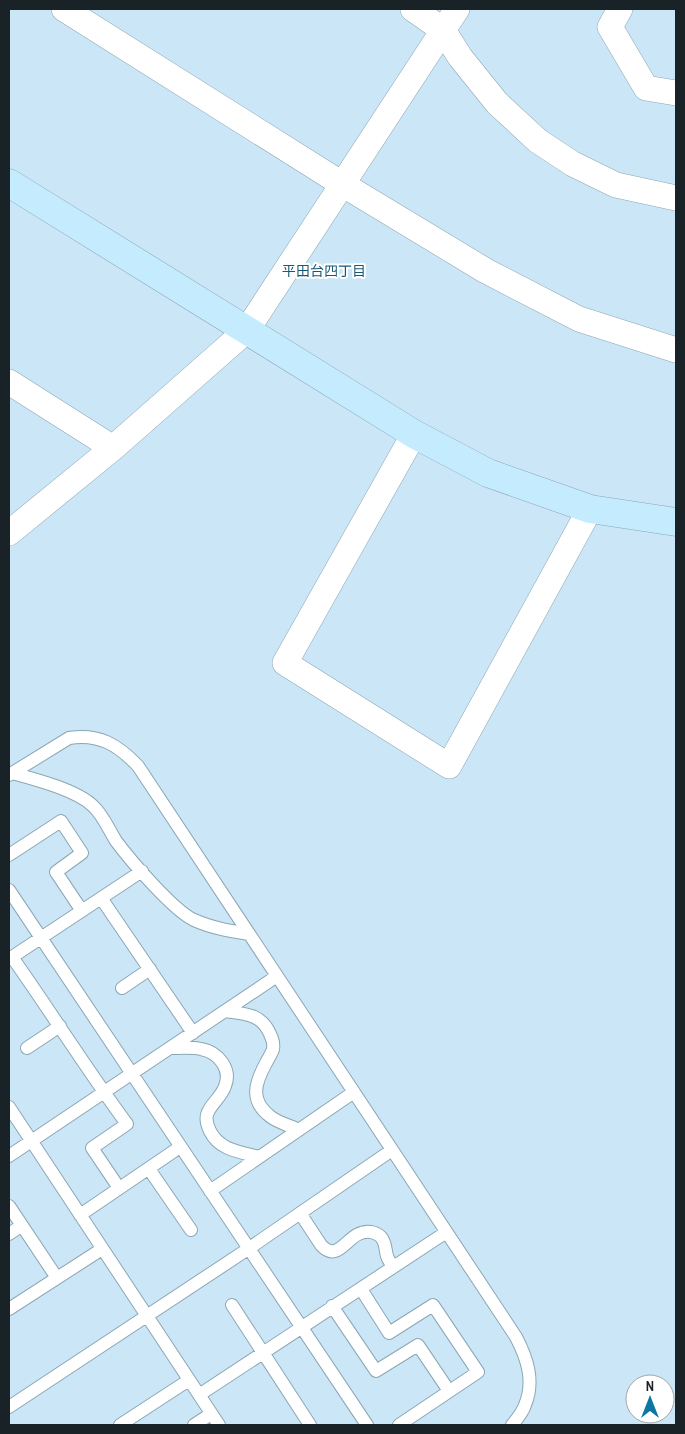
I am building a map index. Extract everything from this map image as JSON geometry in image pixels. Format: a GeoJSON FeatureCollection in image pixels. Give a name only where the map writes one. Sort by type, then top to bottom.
{"type":"FeatureCollection","features":[{"type":"Feature","properties":{"kind":"street"},"geometry":{"type":"LineString","coordinates":[[64,9],[342,184],[486,271],[579,319],[676,350]]}},
{"type":"Feature","properties":{"kind":"street"},"geometry":{"type":"LineString","coordinates":[[413,9],[444,30],[460,57],[496,102],[538,141],[572,164],[616,185],[676,198]]}},
{"type":"Feature","properties":{"kind":"street"},"geometry":{"type":"LineString","coordinates":[[9,533],[112,448],[247,330],[457,9]]}},
{"type":"Feature","properties":{"kind":"street"},"geometry":{"type":"LineString","coordinates":[[620,9],[610,27],[646,88],[676,94]]}},
{"type":"Feature","properties":{"kind":"street"},"geometry":{"type":"LineString","coordinates":[[9,183],[414,434],[488,472],[590,509],[676,522]]}},
{"type":"Feature","properties":{"kind":"street"},"geometry":{"type":"LineString","coordinates":[[9,382],[112,448]]}},
{"type":"Feature","properties":{"kind":"street"},"geometry":{"type":"LineString","coordinates":[[414,434],[285,663],[449,766],[590,509]]}},
{"type":"Feature","properties":{"kind":"lane"},"geometry":{"type":"LineString","coordinates":[[10,774],[69,738],[80,736],[108,742],[124,752],[138,766],[445,1233],[516,1337],[525,1354],[529,1370],[529,1389],[525,1406],[512,1425]]}},
{"type":"Feature","properties":{"kind":"lane"},"geometry":{"type":"LineString","coordinates":[[10,774],[36,779],[75,794],[93,806],[117,842],[142,871],[172,903],[192,919],[222,930],[250,934]]}},
{"type":"Feature","properties":{"kind":"lane"},"geometry":{"type":"LineString","coordinates":[[9,855],[61,821],[82,854],[56,872],[82,911]]}},
{"type":"Feature","properties":{"kind":"lane"},"geometry":{"type":"LineString","coordinates":[[119,1188],[92,1148],[127,1124],[103,1092],[60,1026],[10,958],[142,871]]}},
{"type":"Feature","properties":{"kind":"lane"},"geometry":{"type":"LineString","coordinates":[[9,890],[367,1425]]}},
{"type":"Feature","properties":{"kind":"lane"},"geometry":{"type":"LineString","coordinates":[[101,898],[193,1033]]}},
{"type":"Feature","properties":{"kind":"lane"},"geometry":{"type":"LineString","coordinates":[[122,988],[150,969]]}},
{"type":"Feature","properties":{"kind":"lane"},"geometry":{"type":"LineString","coordinates":[[9,1156],[277,976]]}},
{"type":"Feature","properties":{"kind":"lane"},"geometry":{"type":"LineString","coordinates":[[225,1012],[252,1016],[261,1020],[268,1030],[272,1039],[273,1049],[257,1079],[255,1091],[263,1109],[272,1118],[299,1130]]}},
{"type":"Feature","properties":{"kind":"lane"},"geometry":{"type":"LineString","coordinates":[[27,1048],[60,1026]]}},
{"type":"Feature","properties":{"kind":"lane"},"geometry":{"type":"LineString","coordinates":[[170,1048],[202,1049],[212,1053],[225,1066],[228,1072],[226,1086],[208,1112],[206,1119],[208,1127],[217,1142],[225,1147],[233,1151],[259,1157]]}},
{"type":"Feature","properties":{"kind":"lane"},"geometry":{"type":"LineString","coordinates":[[210,1191],[354,1092]]}},
{"type":"Feature","properties":{"kind":"lane"},"geometry":{"type":"LineString","coordinates":[[9,1107],[219,1425]]}},
{"type":"Feature","properties":{"kind":"lane"},"geometry":{"type":"LineString","coordinates":[[80,1215],[180,1147]]}},
{"type":"Feature","properties":{"kind":"lane"},"geometry":{"type":"LineString","coordinates":[[9,1407],[248,1249],[392,1150]]}},
{"type":"Feature","properties":{"kind":"lane"},"geometry":{"type":"LineString","coordinates":[[149,1169],[190,1230]]}},
{"type":"Feature","properties":{"kind":"lane"},"geometry":{"type":"LineString","coordinates":[[9,1206],[57,1278]]}},
{"type":"Feature","properties":{"kind":"lane"},"geometry":{"type":"LineString","coordinates":[[300,1213],[321,1245],[331,1251],[344,1247],[356,1234],[366,1231],[377,1233],[386,1245],[387,1256],[393,1266]]}},
{"type":"Feature","properties":{"kind":"lane"},"geometry":{"type":"LineString","coordinates":[[9,1234],[22,1226]]}},
{"type":"Feature","properties":{"kind":"lane"},"geometry":{"type":"LineString","coordinates":[[199,1395],[445,1233]]}},
{"type":"Feature","properties":{"kind":"lane"},"geometry":{"type":"LineString","coordinates":[[9,1309],[102,1248]]}},
{"type":"Feature","properties":{"kind":"lane"},"geometry":{"type":"LineString","coordinates":[[361,1289],[389,1333],[433,1305],[478,1372],[398,1425]]}},
{"type":"Feature","properties":{"kind":"lane"},"geometry":{"type":"LineString","coordinates":[[232,1305],[310,1425]]}},
{"type":"Feature","properties":{"kind":"lane"},"geometry":{"type":"LineString","coordinates":[[332,1306],[376,1370],[418,1345],[449,1391]]}},
{"type":"Feature","properties":{"kind":"lane"},"geometry":{"type":"LineString","coordinates":[[120,1425],[188,1380]]}},
{"type":"Feature","properties":{"kind":"lane"},"geometry":{"type":"LineString","coordinates":[[194,1425],[211,1414]]}},
{"type":"Feature","properties":{"kind":"district","name":"平田台四丁目"},"geometry":{"type":"Point","coordinates":[324,271]}}]}
